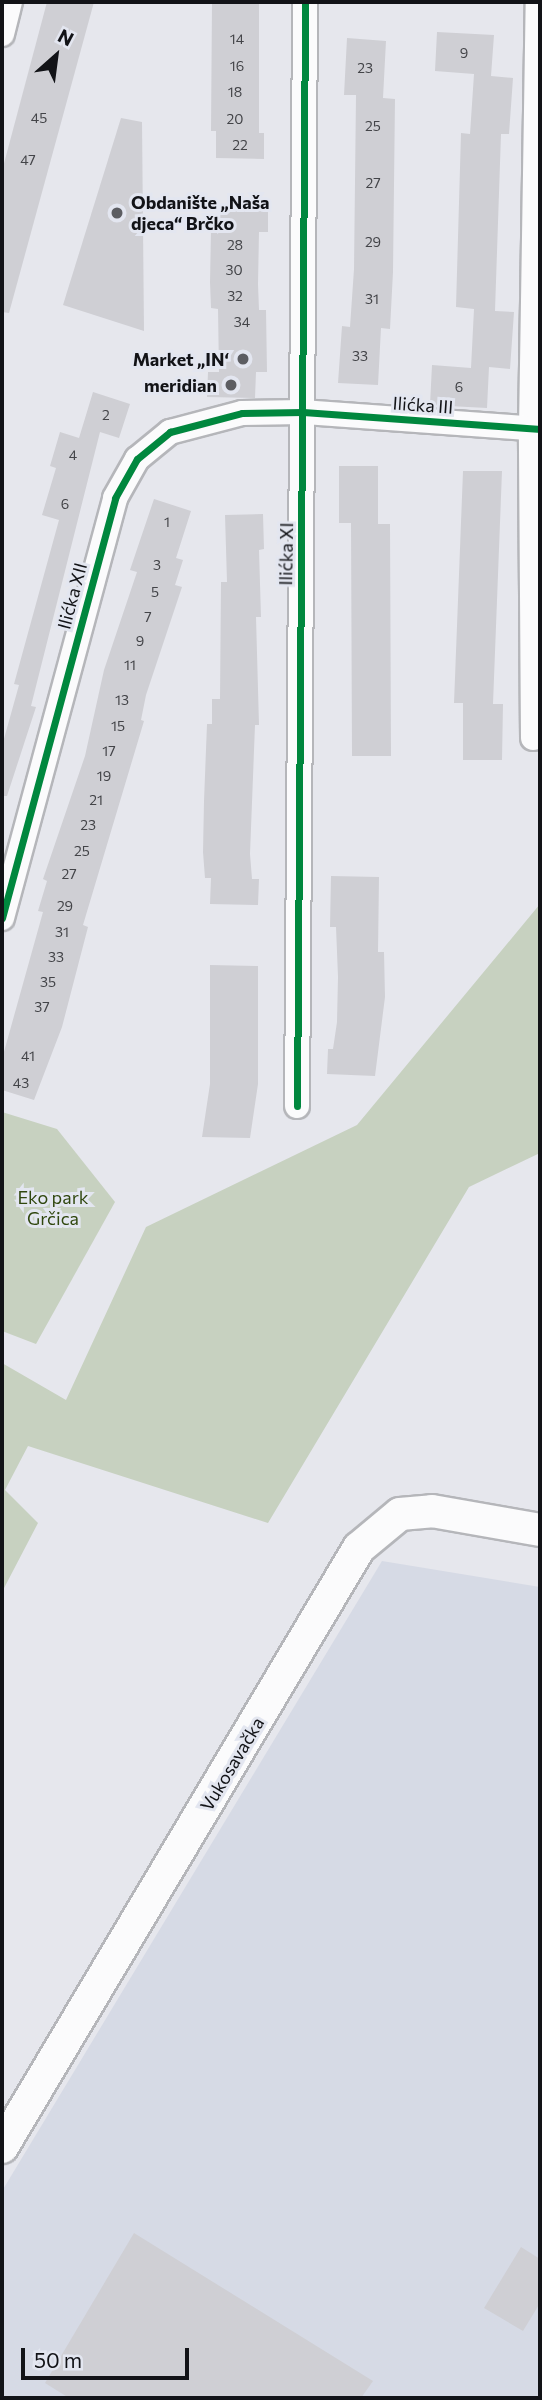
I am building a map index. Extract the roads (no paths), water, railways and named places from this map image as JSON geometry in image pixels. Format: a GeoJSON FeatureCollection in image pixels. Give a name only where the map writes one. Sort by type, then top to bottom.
{"type":"FeatureCollection","features":[{"type":"Feature","properties":{"kind":"street"},"geometry":{"type":"LineString","coordinates":[[2,34],[10,2]]}},
{"type":"Feature","properties":{"kind":"street","name":"Ilićka XI"},"geometry":{"type":"LineString","coordinates":[[298,1106],[305,2]]}},
{"type":"Feature","properties":{"kind":"street"},"geometry":{"type":"LineString","coordinates":[[533,738],[538,2]]}},
{"type":"Feature","properties":{"kind":"street","name":"Ilićka III"},"geometry":{"type":"LineString","coordinates":[[303,412],[535,429]]}},
{"type":"Feature","properties":{"kind":"street","name":"Ilićka XII"},"geometry":{"type":"LineString","coordinates":[[2,918],[115,498],[137,459],[170,432],[242,413],[303,412]]}},
{"type":"Feature","properties":{"kind":"street","name":"Vukosavačka"},"geometry":{"type":"LineString","coordinates":[[2,2147],[359,1548],[400,1514],[432,1511],[540,1530]]}},
{"type":"Feature","properties":{"kind":"place","name":"Obdanište „Naša djeca“ Brčko"},"geometry":{"type":"Point","coordinates":[117,213]}},
{"type":"Feature","properties":{"kind":"place","name":"Market „IN‘"},"geometry":{"type":"Point","coordinates":[243,359]}},
{"type":"Feature","properties":{"kind":"place","name":"meridian"},"geometry":{"type":"Point","coordinates":[231,385]}},
{"type":"Feature","properties":{"kind":"park label","name":"Eko park Grčica"},"geometry":{"type":"Point","coordinates":[53,1208]}}]}
